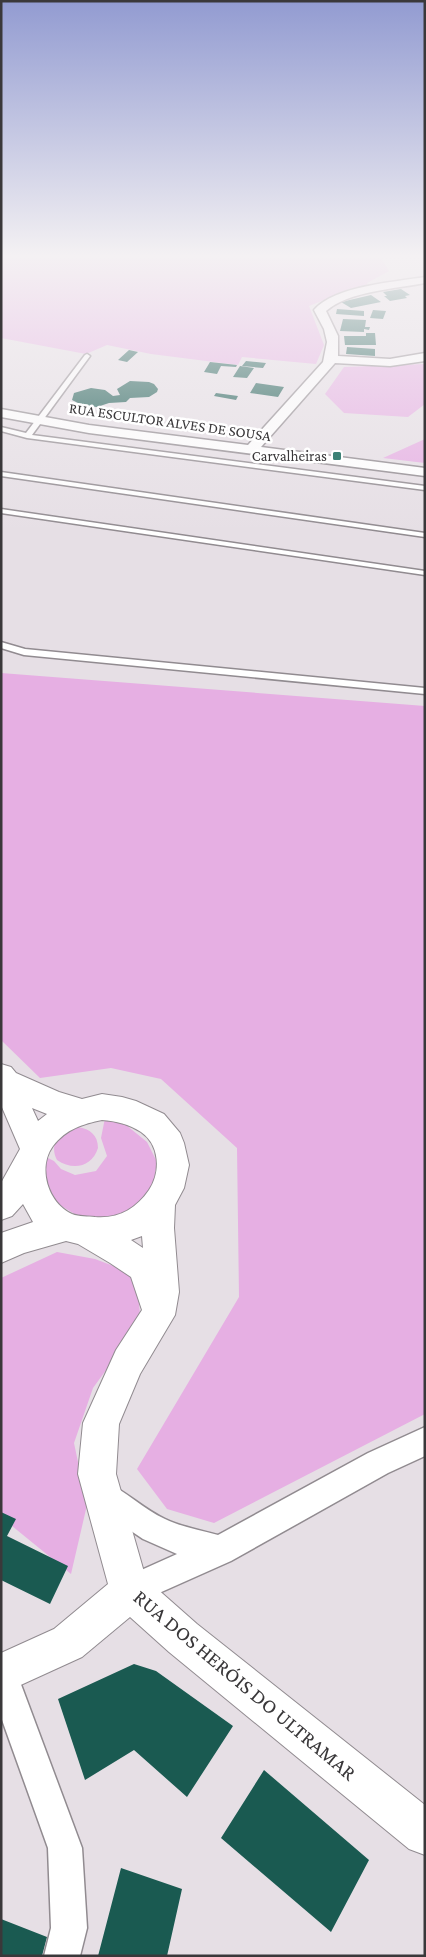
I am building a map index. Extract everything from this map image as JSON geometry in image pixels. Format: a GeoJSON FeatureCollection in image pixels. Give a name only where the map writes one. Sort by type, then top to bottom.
{"type":"FeatureCollection","features":[{"type":"Feature","properties":{"kind":"street"},"geometry":{"type":"LineString","coordinates":[[252,449],[332,359],[335,349]]}},
{"type":"Feature","properties":{"kind":"street"},"geometry":{"type":"LineString","coordinates":[[332,359],[392,363],[412,361],[425,357]]}},
{"type":"Feature","properties":{"kind":"street","name":"RUA ESCULTOR ALVES DE SOUSA"},"geometry":{"type":"LineString","coordinates":[[1,413],[39,420],[425,472]]}},
{"type":"Feature","properties":{"kind":"street"},"geometry":{"type":"LineString","coordinates":[[4,1079],[52,1103],[80,1112]]}},
{"type":"Feature","properties":{"kind":"street"},"geometry":{"type":"LineString","coordinates":[[4,1079],[33,1154],[29,1180],[35,1199],[47,1215],[122,1252],[145,1268],[158,1315]]}},
{"type":"Feature","properties":{"kind":"street"},"geometry":{"type":"LineString","coordinates":[[1,1206],[10,1198],[46,1132],[62,1120],[80,1112],[102,1107],[124,1110],[144,1117],[160,1130],[170,1147],[174,1167],[170,1187],[159,1206],[145,1218],[127,1228],[107,1233],[76,1230],[20,1240],[1,1248]]}},
{"type":"Feature","properties":{"kind":"street","name":"RUA DOS HERÓIS DO ULTRAMAR"},"geometry":{"type":"LineString","coordinates":[[159,1206],[158,1228],[162,1292],[158,1315],[128,1362],[101,1423],[97,1474],[130,1591],[182,1638],[425,1833]]}},
{"type":"Feature","properties":{"kind":"street"},"geometry":{"type":"LineString","coordinates":[[62,1956],[69,1928],[65,1848],[2,1674],[68,1643],[130,1591],[220,1550],[425,1440]]}},
{"type":"Feature","properties":{"kind":"street"},"geometry":{"type":"LineString","coordinates":[[103,1495],[153,1529],[179,1540],[220,1550]]}},
{"type":"Feature","properties":{"kind":"lane"},"geometry":{"type":"LineString","coordinates":[[27,436],[87,356]]}},
{"type":"Feature","properties":{"kind":"lane"},"geometry":{"type":"LineString","coordinates":[[1,430],[14,431],[27,436],[425,488]]}},
{"type":"Feature","properties":{"kind":"lane"},"geometry":{"type":"LineString","coordinates":[[2,476],[425,535]]}},
{"type":"Feature","properties":{"kind":"lane"},"geometry":{"type":"LineString","coordinates":[[1,511],[425,573]]}},
{"type":"Feature","properties":{"kind":"lane"},"geometry":{"type":"LineString","coordinates":[[1,645],[24,652],[425,691]]}},
{"type":"Feature","properties":{"kind":"shaded area"},"geometry":{"type":"Polygon","coordinates":[[[61,349],[97,349],[86,354],[61,349]]]}},
{"type":"Feature","properties":{"kind":"shaded area"},"geometry":{"type":"Polygon","coordinates":[[[128,349],[322,349],[316,364],[242,357],[238,365],[128,349]]]}},
{"type":"Feature","properties":{"kind":"shaded area"},"geometry":{"type":"Polygon","coordinates":[[[425,364],[425,404],[408,417],[344,413],[325,394],[344,367],[425,364]]]}},
{"type":"Feature","properties":{"kind":"shaded area"},"geometry":{"type":"Polygon","coordinates":[[[425,439],[425,463],[383,458],[425,439]]]}},
{"type":"Feature","properties":{"kind":"shaded area"},"geometry":{"type":"Polygon","coordinates":[[[1,673],[425,706],[425,1414],[214,1523],[167,1509],[137,1469],[239,1297],[237,1148],[161,1079],[111,1068],[40,1078],[1,1040],[1,673]]]}},
{"type":"Feature","properties":{"kind":"shaded area"},"geometry":{"type":"Polygon","coordinates":[[[105,1118],[126,1125],[147,1142],[157,1162],[153,1186],[138,1205],[110,1219],[78,1216],[53,1201],[41,1177],[42,1155],[54,1161],[61,1169],[75,1175],[96,1171],[107,1156],[101,1138],[105,1118]]]}},
{"type":"Feature","properties":{"kind":"shaded area"},"geometry":{"type":"Polygon","coordinates":[[[78,1127],[86,1129],[95,1136],[98,1148],[95,1154],[87,1163],[75,1166],[57,1160],[54,1148],[58,1138],[66,1131],[78,1127]]]}},
{"type":"Feature","properties":{"kind":"shaded area"},"geometry":{"type":"Polygon","coordinates":[[[57,1252],[95,1259],[124,1270],[137,1283],[140,1314],[125,1344],[93,1388],[74,1443],[87,1505],[71,1574],[1,1517],[1,1278],[57,1252]]]}},
{"type":"Feature","properties":{"kind":"building"},"geometry":{"type":"Polygon","coordinates":[[[347,349],[375,349],[375,356],[346,354],[347,349]]]}},
{"type":"Feature","properties":{"kind":"building"},"geometry":{"type":"Polygon","coordinates":[[[129,350],[138,352],[127,362],[118,360],[129,350]]]}},
{"type":"Feature","properties":{"kind":"building"},"geometry":{"type":"Polygon","coordinates":[[[246,361],[266,363],[263,368],[242,366],[246,361]]]}},
{"type":"Feature","properties":{"kind":"building"},"geometry":{"type":"Polygon","coordinates":[[[210,362],[237,365],[236,367],[221,366],[217,374],[204,372],[210,362]]]}},
{"type":"Feature","properties":{"kind":"building"},"geometry":{"type":"Polygon","coordinates":[[[240,366],[254,368],[247,378],[233,377],[240,366]]]}},
{"type":"Feature","properties":{"kind":"building"},"geometry":{"type":"Polygon","coordinates":[[[130,381],[154,384],[158,389],[157,392],[149,397],[130,398],[126,402],[109,403],[97,407],[84,406],[72,400],[74,393],[91,388],[105,390],[113,396],[120,395],[117,389],[130,381]]]}},
{"type":"Feature","properties":{"kind":"building"},"geometry":{"type":"Polygon","coordinates":[[[256,383],[284,387],[278,397],[250,393],[256,383]]]}},
{"type":"Feature","properties":{"kind":"building"},"geometry":{"type":"Polygon","coordinates":[[[216,393],[238,396],[236,400],[214,396],[216,393]]]}},
{"type":"Feature","properties":{"kind":"building"},"geometry":{"type":"Polygon","coordinates":[[[1,1512],[16,1519],[7,1536],[68,1566],[50,1604],[1,1580],[1,1512]]]}},
{"type":"Feature","properties":{"kind":"building"},"geometry":{"type":"Polygon","coordinates":[[[134,1664],[156,1671],[233,1726],[187,1797],[134,1750],[85,1780],[58,1699],[134,1664]]]}},
{"type":"Feature","properties":{"kind":"building"},"geometry":{"type":"Polygon","coordinates":[[[264,1770],[369,1860],[331,1932],[221,1838],[264,1770]]]}},
{"type":"Feature","properties":{"kind":"building"},"geometry":{"type":"Polygon","coordinates":[[[121,1868],[182,1889],[167,1956],[98,1956],[121,1868]]]}},
{"type":"Feature","properties":{"kind":"building"},"geometry":{"type":"Polygon","coordinates":[[[1,1919],[47,1937],[42,1956],[1,1956],[1,1919]]]}},
{"type":"Feature","properties":{"kind":"place","name":"Carvalheiras"},"geometry":{"type":"Point","coordinates":[337,456]}}]}
